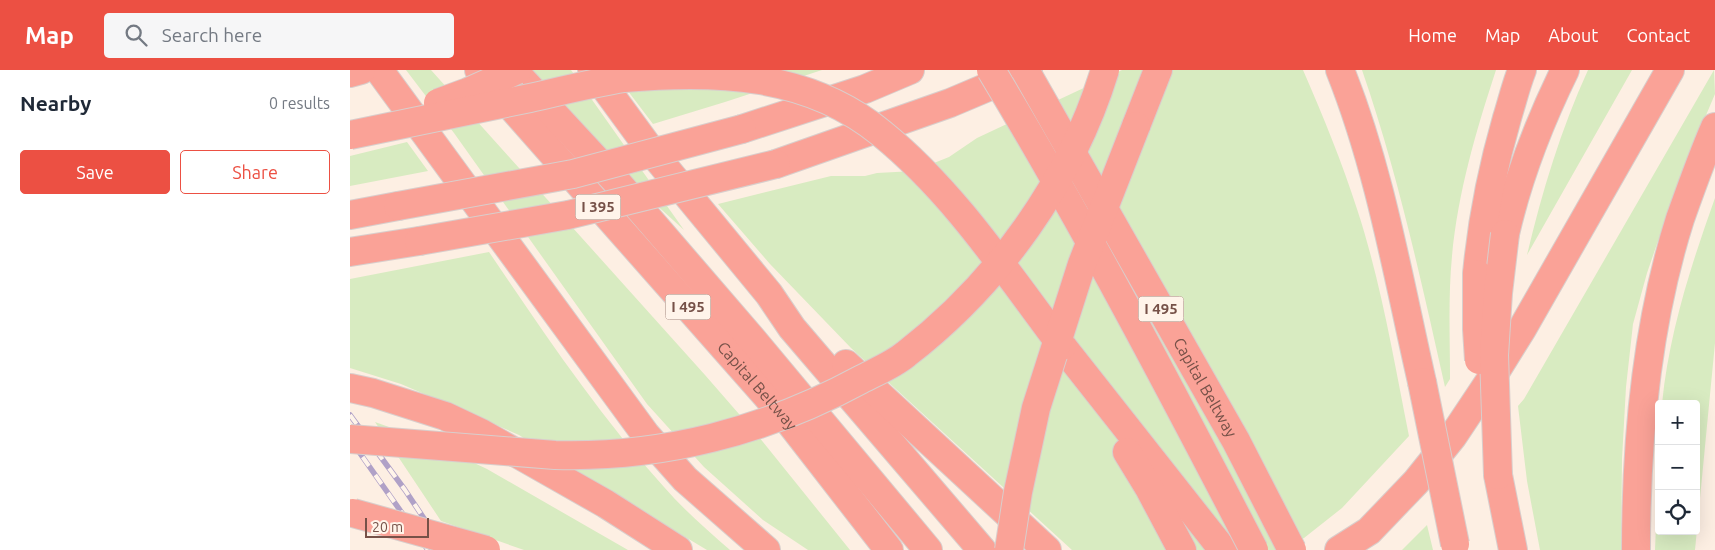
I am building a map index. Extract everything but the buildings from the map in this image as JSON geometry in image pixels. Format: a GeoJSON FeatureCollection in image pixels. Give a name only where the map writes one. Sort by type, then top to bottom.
{"type":"FeatureCollection","features":[{"type":"Feature","properties":{"kind":"highway"},"geometry":{"type":"LineString","coordinates":[[350,73],[361,70]]}},
{"type":"Feature","properties":{"kind":"highway"},"geometry":{"type":"LineString","coordinates":[[379,70],[646,436],[685,479],[766,550]]}},
{"type":"Feature","properties":{"kind":"highway","name":"Capital Beltway"},"geometry":{"type":"LineString","coordinates":[[479,70],[788,420],[889,550]]}},
{"type":"Feature","properties":{"kind":"highway"},"geometry":{"type":"LineString","coordinates":[[513,70],[628,195],[752,339],[928,550]]}},
{"type":"Feature","properties":{"kind":"highway"},"geometry":{"type":"LineString","coordinates":[[350,135],[468,92],[517,70]]}},
{"type":"Feature","properties":{"kind":"highway"},"geometry":{"type":"LineString","coordinates":[[592,70],[652,152],[769,294],[792,328],[982,550]]}},
{"type":"Feature","properties":{"kind":"highway"},"geometry":{"type":"LineString","coordinates":[[350,215],[573,174],[742,129],[865,88],[910,70]]}},
{"type":"Feature","properties":{"kind":"highway"},"geometry":{"type":"LineString","coordinates":[[991,70],[1027,130],[1160,367],[1254,550]]}},
{"type":"Feature","properties":{"kind":"highway","name":"Capital Beltway"},"geometry":{"type":"LineString","coordinates":[[1026,70],[1236,441],[1292,550]]}},
{"type":"Feature","properties":{"kind":"highway","name":"I 395"},"geometry":{"type":"LineString","coordinates":[[350,252],[568,214],[776,164],[950,102],[1026,70]]}},
{"type":"Feature","properties":{"kind":"highway"},"geometry":{"type":"LineString","coordinates":[[350,440],[555,455],[587,456],[635,453],[704,440],[768,422],[830,396],[905,356],[972,297],[1021,236],[1063,171],[1091,111],[1105,70]]}},
{"type":"Feature","properties":{"kind":"highway"},"geometry":{"type":"LineString","coordinates":[[1008,550],[1036,408],[1082,264],[1158,70]]}},
{"type":"Feature","properties":{"kind":"highway"},"geometry":{"type":"LineString","coordinates":[[1340,70],[1360,125],[1393,248],[1455,547]]}},
{"type":"Feature","properties":{"kind":"highway"},"geometry":{"type":"LineString","coordinates":[[1512,550],[1481,384],[1476,329],[1477,274],[1487,194],[1499,144],[1522,70]]}},
{"type":"Feature","properties":{"kind":"highway"},"geometry":{"type":"LineString","coordinates":[[1498,475],[1494,355],[1498,293],[1505,234],[1512,201],[1531,144],[1565,70]]}},
{"type":"Feature","properties":{"kind":"highway"},"geometry":{"type":"LineString","coordinates":[[1340,550],[1369,531],[1416,482],[1452,436],[1522,329],[1670,70]]}},
{"type":"Feature","properties":{"kind":"highway"},"geometry":{"type":"LineString","coordinates":[[350,135],[624,78],[680,73],[728,73],[769,79],[810,92],[844,107],[880,132],[949,197],[1062,346],[1223,550]]}},
{"type":"Feature","properties":{"kind":"highway"},"geometry":{"type":"LineString","coordinates":[[1636,550],[1638,456],[1650,353],[1659,305],[1680,221],[1715,127]]}},
{"type":"Feature","properties":{"kind":"highway"},"geometry":{"type":"LineString","coordinates":[[769,294],[1048,550]]}},
{"type":"Feature","properties":{"kind":"highway"},"geometry":{"type":"LineString","coordinates":[[1062,346],[1149,488],[1182,550]]}},
{"type":"Feature","properties":{"kind":"highway"},"geometry":{"type":"LineString","coordinates":[[362,391],[445,416],[481,433],[606,504],[678,550]]}},
{"type":"Feature","properties":{"kind":"highway"},"geometry":{"type":"LineString","coordinates":[[352,512],[486,550]]}},
{"type":"Feature","properties":{"kind":"green space"},"geometry":{"type":"Polygon","coordinates":[[[406,70],[431,70],[705,375],[759,437],[850,550],[808,550],[763,520],[704,467],[647,404],[454,133],[406,70]]]}},
{"type":"Feature","properties":{"kind":"green space"},"geometry":{"type":"Polygon","coordinates":[[[532,70],[571,70],[684,230],[652,201],[532,70]]]}},
{"type":"Feature","properties":{"kind":"green space"},"geometry":{"type":"Polygon","coordinates":[[[612,70],[822,70],[653,124],[612,70]]]}},
{"type":"Feature","properties":{"kind":"green space"},"geometry":{"type":"Polygon","coordinates":[[[1122,70],[1303,70],[1332,139],[1351,191],[1366,237],[1380,293],[1409,436],[1342,508],[1304,538],[1284,550],[1072,550],[851,348],[770,264],[718,204],[831,176],[865,176],[877,173],[914,171],[949,157],[977,138],[1122,70]]]}},
{"type":"Feature","properties":{"kind":"green space"},"geometry":{"type":"Polygon","coordinates":[[[1362,70],[1496,70],[1463,185],[1455,232],[1450,287],[1450,379],[1445,387],[1398,188],[1362,70]]]}},
{"type":"Feature","properties":{"kind":"green space"},"geometry":{"type":"Polygon","coordinates":[[[1588,70],[1632,70],[1527,255],[1553,161],[1569,115],[1588,70]]]}},
{"type":"Feature","properties":{"kind":"green space"},"geometry":{"type":"Polygon","coordinates":[[[1714,70],[1715,94],[1681,174],[1647,273],[1633,324],[1626,387],[1622,459],[1621,550],[1540,550],[1527,481],[1518,406],[1524,399],[1714,70]]]}},
{"type":"Feature","properties":{"kind":"green space"},"geometry":{"type":"Polygon","coordinates":[[[407,142],[428,171],[350,186],[350,156],[407,142]]]}},
{"type":"Feature","properties":{"kind":"green space"},"geometry":{"type":"Polygon","coordinates":[[[1715,198],[1715,343],[1700,498],[1700,400],[1662,400],[1676,325],[1698,248],[1715,198]]]}},
{"type":"Feature","properties":{"kind":"green space"},"geometry":{"type":"Polygon","coordinates":[[[489,252],[572,372],[617,431],[672,495],[696,520],[730,550],[707,550],[519,435],[401,384],[350,368],[350,279],[489,252]]]}},
{"type":"Feature","properties":{"kind":"green space"},"geometry":{"type":"Polygon","coordinates":[[[375,422],[425,440],[487,469],[628,550],[524,550],[441,521],[375,422]]]}},
{"type":"Feature","properties":{"kind":"green space"},"geometry":{"type":"Polygon","coordinates":[[[1427,525],[1433,550],[1402,550],[1427,525]]]}},
{"type":"Feature","properties":{"kind":"green space"},"geometry":{"type":"Polygon","coordinates":[[[1656,535],[1696,535],[1695,550],[1655,550],[1656,535]]]}},
{"type":"Feature","properties":{"kind":"railway"},"geometry":{"type":"LineString","coordinates":[[350,415],[405,490],[445,550]]}},
{"type":"Feature","properties":{"kind":"railway"},"geometry":{"type":"LineString","coordinates":[[350,439],[428,550]]}}]}
